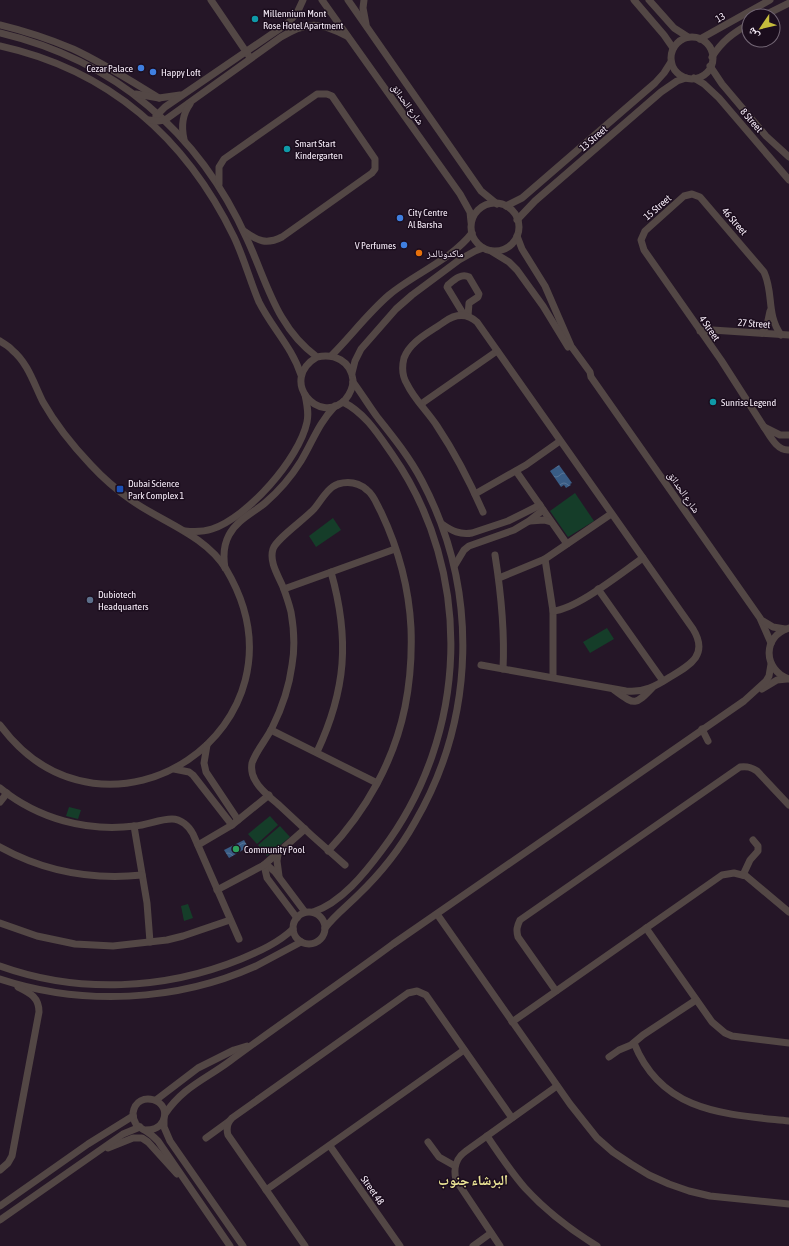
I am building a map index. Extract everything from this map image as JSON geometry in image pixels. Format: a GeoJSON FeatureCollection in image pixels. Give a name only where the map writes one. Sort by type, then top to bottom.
{"type":"FeatureCollection","features":[{"type":"Feature","properties":{"kind":"street"},"geometry":{"type":"LineString","coordinates":[[210,0],[251,58]]}},
{"type":"Feature","properties":{"kind":"street"},"geometry":{"type":"LineString","coordinates":[[153,123],[157,113],[288,23],[297,13],[303,0]]}},
{"type":"Feature","properties":{"kind":"street","name":"شارع الحدائق"},"geometry":{"type":"LineString","coordinates":[[322,0],[460,194],[470,212],[471,222]]}},
{"type":"Feature","properties":{"kind":"street","name":"شارع الحدائق"},"geometry":{"type":"LineString","coordinates":[[348,0],[481,190],[497,204]]}},
{"type":"Feature","properties":{"kind":"street"},"geometry":{"type":"LineString","coordinates":[[364,0],[363,8],[366,26]]}},
{"type":"Feature","properties":{"kind":"street"},"geometry":{"type":"LineString","coordinates":[[634,0],[664,35],[673,48]]}},
{"type":"Feature","properties":{"kind":"street"},"geometry":{"type":"LineString","coordinates":[[649,0],[674,28],[688,37]]}},
{"type":"Feature","properties":{"kind":"street","name":"13"},"geometry":{"type":"LineString","coordinates":[[700,39],[770,0]]}},
{"type":"Feature","properties":{"kind":"street"},"geometry":{"type":"LineString","coordinates":[[779,8],[789,3]]}},
{"type":"Feature","properties":{"kind":"street"},"geometry":{"type":"LineString","coordinates":[[0,25],[48,39],[74,50],[100,63],[159,98]]}},
{"type":"Feature","properties":{"kind":"street"},"geometry":{"type":"LineString","coordinates":[[153,123],[165,120],[251,58],[296,28],[312,25],[329,28],[348,37]]}},
{"type":"Feature","properties":{"kind":"street","name":"13"},"geometry":{"type":"LineString","coordinates":[[712,57],[724,40],[741,29]]}},
{"type":"Feature","properties":{"kind":"street"},"geometry":{"type":"LineString","coordinates":[[0,33],[43,45],[65,54],[115,81],[165,120],[184,140],[219,184],[244,231],[266,286],[282,319],[300,343],[317,356]]}},
{"type":"Feature","properties":{"kind":"street"},"geometry":{"type":"LineString","coordinates":[[688,37],[700,39],[709,46],[712,57],[710,66],[706,72],[701,76],[694,78],[686,78],[676,72],[671,62],[673,48],[682,39],[688,37]]}},
{"type":"Feature","properties":{"kind":"street"},"geometry":{"type":"LineString","coordinates":[[236,59],[239,50],[237,38]]}},
{"type":"Feature","properties":{"kind":"street"},"geometry":{"type":"LineString","coordinates":[[0,46],[36,55],[83,75],[113,92],[153,123],[191,166],[213,198],[234,237],[260,303],[297,362],[308,413],[304,430],[290,458],[272,483],[250,505],[221,525],[204,531],[195,532],[182,530]]}},
{"type":"Feature","properties":{"kind":"street","name":"13 Street"},"geometry":{"type":"LineString","coordinates":[[506,206],[529,192],[655,83],[671,62]]}},
{"type":"Feature","properties":{"kind":"street"},"geometry":{"type":"LineString","coordinates":[[100,63],[115,81]]}},
{"type":"Feature","properties":{"kind":"street","name":"8 Street"},"geometry":{"type":"LineString","coordinates":[[710,66],[722,84],[766,136],[789,157]]}},
{"type":"Feature","properties":{"kind":"street","name":"13 Street"},"geometry":{"type":"LineString","coordinates":[[517,220],[535,201],[661,92],[669,86],[686,78]]}},
{"type":"Feature","properties":{"kind":"street","name":"8 Street"},"geometry":{"type":"LineString","coordinates":[[694,78],[704,84],[719,98],[789,180]]}},
{"type":"Feature","properties":{"kind":"street"},"geometry":{"type":"LineString","coordinates":[[133,94],[159,98],[173,97],[186,93]]}},
{"type":"Feature","properties":{"kind":"street"},"geometry":{"type":"LineString","coordinates":[[219,184],[219,166],[224,158],[317,94],[327,94],[332,96],[375,159],[376,164],[372,173],[282,237],[276,240],[262,241],[255,239],[244,231]]}},
{"type":"Feature","properties":{"kind":"street"},"geometry":{"type":"LineString","coordinates":[[184,140],[182,120],[186,109],[192,100]]}},
{"type":"Feature","properties":{"kind":"street","name":"15 Street"},"geometry":{"type":"LineString","coordinates":[[641,240],[645,231],[684,196],[692,194]]}},
{"type":"Feature","properties":{"kind":"street","name":"46 Street"},"geometry":{"type":"LineString","coordinates":[[692,194],[700,197],[704,201],[770,276],[772,285],[770,292],[771,307],[774,323],[781,335]]}},
{"type":"Feature","properties":{"kind":"street"},"geometry":{"type":"LineString","coordinates":[[491,204],[506,206],[514,213],[517,220],[519,229],[517,236],[511,245],[501,250],[491,251],[483,248],[477,243],[472,233],[471,222],[480,208],[491,204]]}},
{"type":"Feature","properties":{"kind":"street"},"geometry":{"type":"LineString","coordinates":[[332,355],[388,296],[404,283],[453,252],[472,233]]}},
{"type":"Feature","properties":{"kind":"street","name":"شارع الحدائق"},"geometry":{"type":"LineString","coordinates":[[517,236],[522,249],[545,286],[568,339],[590,372],[591,377]]}},
{"type":"Feature","properties":{"kind":"street","name":"4 Street"},"geometry":{"type":"LineString","coordinates":[[641,240],[644,250],[764,427],[779,447],[784,450],[789,450]]}},
{"type":"Feature","properties":{"kind":"street"},"geometry":{"type":"LineString","coordinates":[[304,395],[312,403],[323,407],[335,406],[343,402],[352,390],[352,373],[355,361],[361,350],[396,308],[459,260],[483,248]]}},
{"type":"Feature","properties":{"kind":"street","name":"شارع الحدائق"},"geometry":{"type":"LineString","coordinates":[[491,251],[509,262],[517,270],[542,306],[562,339],[586,373],[591,377],[760,618]]}},
{"type":"Feature","properties":{"kind":"street"},"geometry":{"type":"LineString","coordinates":[[466,316],[469,303],[478,297],[479,294],[469,277],[459,276],[447,287],[466,316],[477,322],[692,629],[698,640],[698,652],[692,663],[688,667],[654,687],[641,700],[633,702],[610,688]]}},
{"type":"Feature","properties":{"kind":"street","name":"46 Street"},"geometry":{"type":"LineString","coordinates":[[762,333],[767,324],[771,307]]}},
{"type":"Feature","properties":{"kind":"street"},"geometry":{"type":"LineString","coordinates":[[466,316],[454,316],[417,341],[408,351],[403,364],[404,378],[410,390],[451,448],[483,512]]}},
{"type":"Feature","properties":{"kind":"street"},"geometry":{"type":"LineString","coordinates":[[709,344],[711,338],[719,330]]}},
{"type":"Feature","properties":{"kind":"street","name":"27 Street"},"geometry":{"type":"LineString","coordinates":[[700,331],[719,330],[789,335]]}},
{"type":"Feature","properties":{"kind":"street"},"geometry":{"type":"LineString","coordinates":[[0,341],[13,350],[23,362],[58,425],[91,466],[132,500],[198,540],[225,568],[240,599],[246,619],[249,640],[249,662],[244,685],[235,707],[223,727],[207,745],[190,760],[174,769],[145,780],[130,783],[111,784],[72,778],[36,762],[21,749],[0,725]]}},
{"type":"Feature","properties":{"kind":"street"},"geometry":{"type":"LineString","coordinates":[[421,404],[497,351]]}},
{"type":"Feature","properties":{"kind":"street"},"geometry":{"type":"LineString","coordinates":[[301,375],[304,367],[317,356],[332,355],[347,365],[352,373]]}},
{"type":"Feature","properties":{"kind":"street"},"geometry":{"type":"LineString","coordinates":[[343,402],[358,412],[385,443],[409,481],[429,523],[437,546],[447,594],[450,621],[450,669],[445,709],[436,749],[411,805],[389,841],[364,873],[350,887],[328,905],[313,912],[305,912],[296,918],[294,925],[295,934],[302,942],[307,944],[317,942],[322,938],[325,928],[336,915],[373,879],[400,845],[428,798],[447,750],[454,726],[458,703],[463,649],[463,621],[455,565],[442,524],[430,496],[409,458],[353,382]]}},
{"type":"Feature","properties":{"kind":"street"},"geometry":{"type":"LineString","coordinates":[[225,568],[224,549],[233,528],[241,520],[264,504],[284,484],[301,460],[320,424],[335,406]]}},
{"type":"Feature","properties":{"kind":"street"},"geometry":{"type":"LineString","coordinates":[[764,427],[780,435],[789,435]]}},
{"type":"Feature","properties":{"kind":"street"},"geometry":{"type":"LineString","coordinates":[[475,494],[516,471],[560,441]]}},
{"type":"Feature","properties":{"kind":"street"},"geometry":{"type":"LineString","coordinates":[[516,471],[567,544]]}},
{"type":"Feature","properties":{"kind":"street"},"geometry":{"type":"LineString","coordinates":[[328,851],[351,824],[366,802],[386,765],[400,727],[408,688],[410,669],[411,648],[409,608],[401,568],[395,549],[387,525],[369,491],[360,484],[348,482],[336,485],[327,492],[316,507],[278,541],[273,548],[273,564],[284,589],[291,612],[294,636],[293,660],[284,702],[251,768],[255,781],[269,796],[328,851],[345,865]]}},
{"type":"Feature","properties":{"kind":"street"},"geometry":{"type":"LineString","coordinates":[[524,514],[531,500],[531,493]]}},
{"type":"Feature","properties":{"kind":"street"},"geometry":{"type":"LineString","coordinates":[[442,524],[455,532],[466,534],[491,527],[542,508]]}},
{"type":"Feature","properties":{"kind":"street"},"geometry":{"type":"LineString","coordinates":[[455,565],[464,550],[469,546],[505,534],[519,527],[529,521],[542,508]]}},
{"type":"Feature","properties":{"kind":"street"},"geometry":{"type":"LineString","coordinates":[[499,578],[545,559],[611,514]]}},
{"type":"Feature","properties":{"kind":"street"},"geometry":{"type":"LineString","coordinates":[[514,518],[519,527]]}},
{"type":"Feature","properties":{"kind":"street"},"geometry":{"type":"LineString","coordinates":[[529,521],[544,520],[551,522]]}},
{"type":"Feature","properties":{"kind":"street"},"geometry":{"type":"LineString","coordinates":[[284,589],[395,549]]}},
{"type":"Feature","properties":{"kind":"street"},"geometry":{"type":"LineString","coordinates":[[494,555],[499,578],[504,631],[503,669]]}},
{"type":"Feature","properties":{"kind":"street"},"geometry":{"type":"LineString","coordinates":[[553,611],[568,607],[598,589],[642,558]]}},
{"type":"Feature","properties":{"kind":"street"},"geometry":{"type":"LineString","coordinates":[[545,559],[553,611],[553,677]]}},
{"type":"Feature","properties":{"kind":"street"},"geometry":{"type":"LineString","coordinates":[[317,752],[327,731],[334,709],[340,687],[343,664],[341,617],[331,572]]}},
{"type":"Feature","properties":{"kind":"street"},"geometry":{"type":"LineString","coordinates":[[598,589],[663,681]]}},
{"type":"Feature","properties":{"kind":"street"},"geometry":{"type":"LineString","coordinates":[[760,618],[773,627],[787,629]]}},
{"type":"Feature","properties":{"kind":"street"},"geometry":{"type":"LineString","coordinates":[[760,618],[771,643]]}},
{"type":"Feature","properties":{"kind":"street"},"geometry":{"type":"LineString","coordinates":[[787,629],[777,635],[771,643],[769,655],[772,664],[778,673],[788,679]]}},
{"type":"Feature","properties":{"kind":"street"},"geometry":{"type":"LineString","coordinates":[[0,1220],[123,1134],[142,1128],[151,1130],[161,1125],[171,1104],[184,1092],[744,700],[766,681],[772,664]]}},
{"type":"Feature","properties":{"kind":"street"},"geometry":{"type":"LineString","coordinates":[[481,665],[610,688],[638,691],[654,687]]}},
{"type":"Feature","properties":{"kind":"street"},"geometry":{"type":"LineString","coordinates":[[744,700],[747,700],[774,681],[788,679]]}},
{"type":"Feature","properties":{"kind":"street"},"geometry":{"type":"LineString","coordinates":[[702,729],[708,741]]}},
{"type":"Feature","properties":{"kind":"street"},"geometry":{"type":"LineString","coordinates":[[271,730],[377,783]]}},
{"type":"Feature","properties":{"kind":"street"},"geometry":{"type":"LineString","coordinates":[[207,745],[204,758],[204,768],[238,820]]}},
{"type":"Feature","properties":{"kind":"street"},"geometry":{"type":"LineString","coordinates":[[556,991],[518,937],[517,931],[520,920],[740,767],[752,767],[789,805]]}},
{"type":"Feature","properties":{"kind":"street"},"geometry":{"type":"LineString","coordinates":[[174,769],[189,772],[194,775],[232,825]]}},
{"type":"Feature","properties":{"kind":"street"},"geometry":{"type":"LineString","coordinates":[[0,788],[39,812],[67,822],[101,827],[134,826],[166,820],[177,820],[187,825],[191,829],[239,939]]}},
{"type":"Feature","properties":{"kind":"street"},"geometry":{"type":"LineString","coordinates":[[0,802],[7,793]]}},
{"type":"Feature","properties":{"kind":"street"},"geometry":{"type":"LineString","coordinates":[[198,845],[232,825],[269,796]]}},
{"type":"Feature","properties":{"kind":"street"},"geometry":{"type":"LineString","coordinates":[[214,802],[222,797]]}},
{"type":"Feature","properties":{"kind":"street"},"geometry":{"type":"LineString","coordinates":[[230,807],[236,810],[248,812]]}},
{"type":"Feature","properties":{"kind":"street"},"geometry":{"type":"LineString","coordinates":[[221,812],[221,832]]}},
{"type":"Feature","properties":{"kind":"street"},"geometry":{"type":"LineString","coordinates":[[134,826],[147,903],[150,942]]}},
{"type":"Feature","properties":{"kind":"street"},"geometry":{"type":"LineString","coordinates":[[217,890],[265,865],[305,829]]}},
{"type":"Feature","properties":{"kind":"street"},"geometry":{"type":"LineString","coordinates":[[743,875],[750,860],[758,851],[758,846],[753,840]]}},
{"type":"Feature","properties":{"kind":"street"},"geometry":{"type":"LineString","coordinates":[[0,847],[34,863],[72,874],[107,877],[142,875]]}},
{"type":"Feature","properties":{"kind":"street"},"geometry":{"type":"LineString","coordinates":[[278,854],[277,861],[279,876]]}},
{"type":"Feature","properties":{"kind":"street"},"geometry":{"type":"LineString","coordinates":[[265,865],[279,876],[305,912]]}},
{"type":"Feature","properties":{"kind":"street"},"geometry":{"type":"LineString","coordinates":[[265,865],[265,872],[271,883],[296,918]]}},
{"type":"Feature","properties":{"kind":"street"},"geometry":{"type":"LineString","coordinates":[[251,873],[265,878],[271,883]]}},
{"type":"Feature","properties":{"kind":"street"},"geometry":{"type":"LineString","coordinates":[[512,1022],[722,875],[734,873],[743,875],[789,912]]}},
{"type":"Feature","properties":{"kind":"street"},"geometry":{"type":"LineString","coordinates":[[277,892],[286,886]]}},
{"type":"Feature","properties":{"kind":"street"},"geometry":{"type":"LineString","coordinates":[[313,912],[321,916],[325,928]]}},
{"type":"Feature","properties":{"kind":"street"},"geometry":{"type":"LineString","coordinates":[[437,914],[557,1086],[583,1122],[597,1138],[625,1160],[649,1175],[669,1184],[710,1196],[789,1204]]}},
{"type":"Feature","properties":{"kind":"street"},"geometry":{"type":"LineString","coordinates":[[0,923],[37,936],[75,944],[113,946],[150,942],[183,936],[230,920]]}},
{"type":"Feature","properties":{"kind":"street"},"geometry":{"type":"LineString","coordinates":[[646,928],[712,1022],[724,1033],[740,1037],[789,1043]]}},
{"type":"Feature","properties":{"kind":"street"},"geometry":{"type":"LineString","coordinates":[[0,966],[60,982],[90,985],[120,985],[150,982],[179,978],[207,971],[235,961],[280,941],[294,929]]}},
{"type":"Feature","properties":{"kind":"street"},"geometry":{"type":"LineString","coordinates":[[4,980],[37,989],[67,994],[120,996],[157,994],[192,987],[230,976],[255,966],[302,942]]}},
{"type":"Feature","properties":{"kind":"street"},"geometry":{"type":"LineString","coordinates":[[0,1170],[8,1163],[12,1156],[39,1012],[39,1006],[34,996],[4,980]]}},
{"type":"Feature","properties":{"kind":"street"},"geometry":{"type":"LineString","coordinates":[[206,1138],[232,1118],[411,992],[416,991],[426,995],[512,1118]]}},
{"type":"Feature","properties":{"kind":"street"},"geometry":{"type":"LineString","coordinates":[[609,1057],[634,1043],[643,1035],[696,1000]]}},
{"type":"Feature","properties":{"kind":"street"},"geometry":{"type":"LineString","coordinates":[[634,1043],[639,1055],[651,1073],[671,1092],[685,1101],[698,1107],[719,1113],[789,1121]]}},
{"type":"Feature","properties":{"kind":"street"},"geometry":{"type":"LineString","coordinates":[[156,1100],[198,1068],[234,1050],[251,1045]]}},
{"type":"Feature","properties":{"kind":"street"},"geometry":{"type":"LineString","coordinates":[[266,1190],[464,1050]]}},
{"type":"Feature","properties":{"kind":"street"},"geometry":{"type":"LineString","coordinates":[[500,1246],[459,1186],[454,1173],[455,1166],[461,1155],[557,1086]]}},
{"type":"Feature","properties":{"kind":"street"},"geometry":{"type":"LineString","coordinates":[[230,1246],[158,1141],[136,1124],[133,1116],[134,1108],[143,1099],[150,1098],[156,1100],[164,1108],[164,1127],[170,1141],[244,1246]]}},
{"type":"Feature","properties":{"kind":"street"},"geometry":{"type":"LineString","coordinates":[[0,1206],[88,1144],[133,1116]]}},
{"type":"Feature","properties":{"kind":"street"},"geometry":{"type":"LineString","coordinates":[[229,1121],[226,1131],[228,1135],[304,1246]]}},
{"type":"Feature","properties":{"kind":"street"},"geometry":{"type":"LineString","coordinates":[[487,1136],[526,1188],[543,1206],[562,1222],[597,1246]]}},
{"type":"Feature","properties":{"kind":"street"},"geometry":{"type":"LineString","coordinates":[[97,1152],[133,1138],[142,1138],[148,1142],[170,1167],[186,1181]]}},
{"type":"Feature","properties":{"kind":"street"},"geometry":{"type":"LineString","coordinates":[[428,1142],[437,1155],[455,1166]]}},
{"type":"Feature","properties":{"kind":"street","name":"Street 48"},"geometry":{"type":"LineString","coordinates":[[330,1146],[400,1246]]}},
{"type":"Feature","properties":{"kind":"street"},"geometry":{"type":"LineString","coordinates":[[473,1246],[491,1233]]}},
{"type":"Feature","properties":{"kind":"green space"},"geometry":{"type":"Polygon","coordinates":[[[575,493],[594,521],[568,537],[550,511],[575,493]]]}},
{"type":"Feature","properties":{"kind":"green space"},"geometry":{"type":"Polygon","coordinates":[[[333,518],[341,530],[316,547],[309,536],[333,518]]]}},
{"type":"Feature","properties":{"kind":"green space"},"geometry":{"type":"Polygon","coordinates":[[[607,628],[614,639],[590,653],[583,642],[607,628]]]}},
{"type":"Feature","properties":{"kind":"green space"},"geometry":{"type":"Polygon","coordinates":[[[69,807],[81,810],[78,819],[66,816],[69,807]]]}},
{"type":"Feature","properties":{"kind":"green space"},"geometry":{"type":"Polygon","coordinates":[[[270,816],[278,825],[257,844],[248,834],[270,816]]]}},
{"type":"Feature","properties":{"kind":"green space"},"geometry":{"type":"Polygon","coordinates":[[[280,826],[290,837],[267,856],[258,845],[280,826]]]}},
{"type":"Feature","properties":{"kind":"green space"},"geometry":{"type":"Polygon","coordinates":[[[188,904],[193,918],[184,921],[181,906],[188,904]]]}},
{"type":"Feature","properties":{"kind":"water"},"geometry":{"type":"Polygon","coordinates":[[[559,465],[572,483],[566,488],[564,485],[561,487],[550,471],[559,465]]]}},
{"type":"Feature","properties":{"kind":"water","name":"Community Pool"},"geometry":{"type":"Polygon","coordinates":[[[244,840],[248,847],[229,858],[224,850],[244,840]]]}},
{"type":"Feature","properties":{"kind":"place","name":"Millennium Mont Rose Hotel Apartment"},"geometry":{"type":"Point","coordinates":[255,19]}},
{"type":"Feature","properties":{"kind":"place","name":"Cezar Palace"},"geometry":{"type":"Point","coordinates":[141,68]}},
{"type":"Feature","properties":{"kind":"place","name":"Happy Loft"},"geometry":{"type":"Point","coordinates":[153,72]}},
{"type":"Feature","properties":{"kind":"place","name":"Smart Start Kindergarten"},"geometry":{"type":"Point","coordinates":[287,149]}},
{"type":"Feature","properties":{"kind":"place","name":"City Centre Al Barsha"},"geometry":{"type":"Point","coordinates":[400,218]}},
{"type":"Feature","properties":{"kind":"place","name":"V Perfumes"},"geometry":{"type":"Point","coordinates":[404,245]}},
{"type":"Feature","properties":{"kind":"place","name":"ماكدونالدز"},"geometry":{"type":"Point","coordinates":[419,253]}},
{"type":"Feature","properties":{"kind":"place","name":"Sunrise Legend"},"geometry":{"type":"Point","coordinates":[713,402]}},
{"type":"Feature","properties":{"kind":"place","name":"Dubai Science Park Complex 1"},"geometry":{"type":"Point","coordinates":[120,489]}},
{"type":"Feature","properties":{"kind":"place","name":"Dubiotech Headquarters"},"geometry":{"type":"Point","coordinates":[90,600]}},
{"type":"Feature","properties":{"kind":"place","name":"Community Pool"},"geometry":{"type":"Point","coordinates":[236,849]}},
{"type":"Feature","properties":{"kind":"district","name":"البرشاء جنوب"},"geometry":{"type":"Point","coordinates":[473,1180]}}]}
